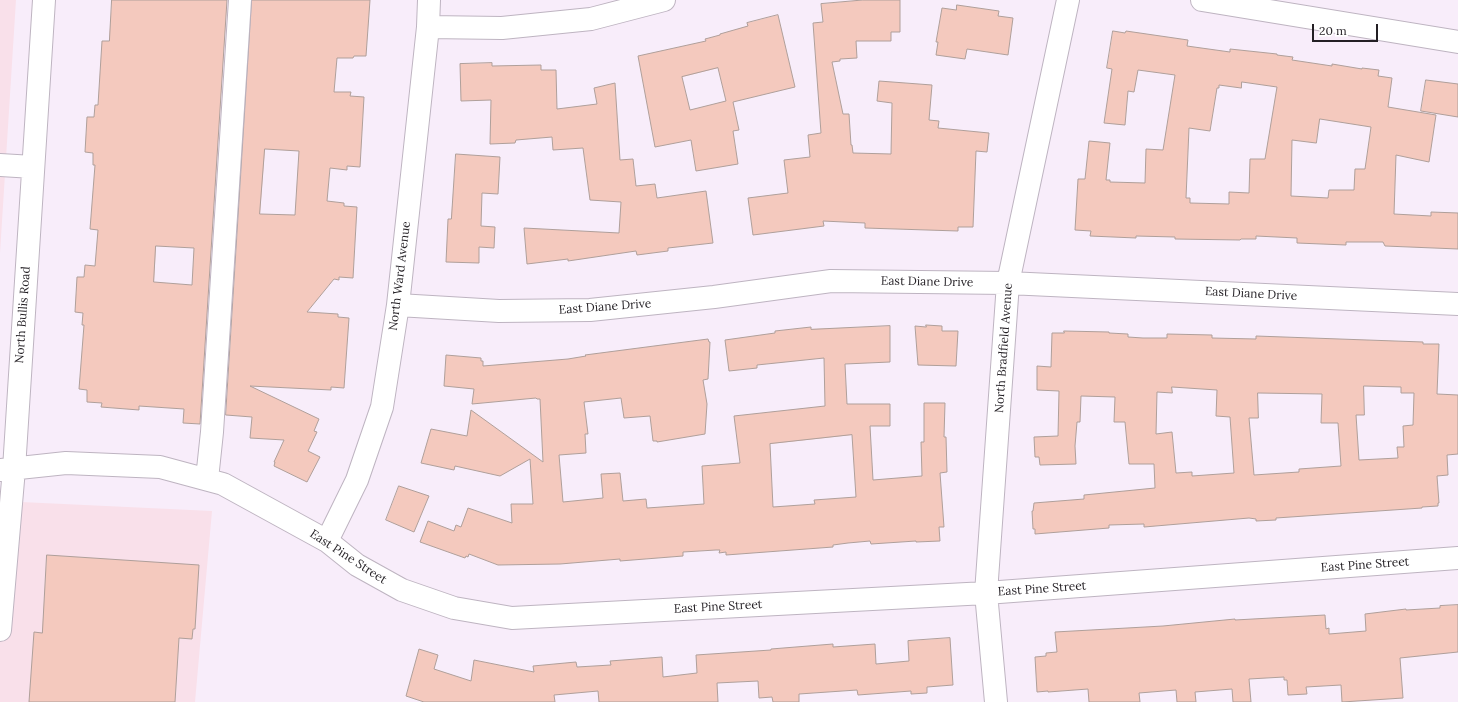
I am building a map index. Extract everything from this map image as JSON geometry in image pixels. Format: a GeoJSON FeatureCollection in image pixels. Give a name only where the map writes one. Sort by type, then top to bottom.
{"type":"FeatureCollection","features":[{"type":"Feature","properties":{"kind":"street","name":"North Bullis Road"},"geometry":{"type":"LineString","coordinates":[[0,630],[7,469],[33,166],[44,0]]}},
{"type":"Feature","properties":{"kind":"street"},"geometry":{"type":"LineString","coordinates":[[208,479],[240,0]]}},
{"type":"Feature","properties":{"kind":"street","name":"North Ward Avenue"},"geometry":{"type":"LineString","coordinates":[[327,541],[357,480],[382,407],[398,304],[428,27],[429,0]]}},
{"type":"Feature","properties":{"kind":"street"},"geometry":{"type":"LineString","coordinates":[[428,27],[502,28],[591,19],[664,0]]}},
{"type":"Feature","properties":{"kind":"street","name":"North Bradfield Avenue"},"geometry":{"type":"LineString","coordinates":[[996,702],[986,593],[1008,283],[1068,0]]}},
{"type":"Feature","properties":{"kind":"street"},"geometry":{"type":"LineString","coordinates":[[1202,0],[1458,42]]}},
{"type":"Feature","properties":{"kind":"street"},"geometry":{"type":"LineString","coordinates":[[0,165],[33,166]]}},
{"type":"Feature","properties":{"kind":"street","name":"East Diane Drive"},"geometry":{"type":"LineString","coordinates":[[398,304],[499,311],[590,310],[714,297],[831,281],[1008,283],[1458,304]]}},
{"type":"Feature","properties":{"kind":"street","name":"East Pine Street"},"geometry":{"type":"LineString","coordinates":[[7,469],[66,463],[160,467],[208,479],[223,484],[327,541],[357,565],[402,590],[454,608],[512,618],[986,593],[1458,558]]}},
{"type":"Feature","properties":{"kind":"shaded area"},"geometry":{"type":"Polygon","coordinates":[[[0,0],[16,0],[0,253],[0,0]]]}},
{"type":"Feature","properties":{"kind":"shaded area"},"geometry":{"type":"Polygon","coordinates":[[[0,501],[212,511],[195,702],[0,702],[0,501]]]}},
{"type":"Feature","properties":{"kind":"building"},"geometry":{"type":"Polygon","coordinates":[[[112,0],[227,0],[200,424],[183,423],[184,409],[139,406],[139,410],[101,407],[102,403],[87,402],[87,390],[79,389],[84,325],[82,325],[83,313],[75,312],[77,277],[84,277],[85,265],[95,266],[98,230],[90,229],[95,165],[93,165],[93,153],[85,152],[87,117],[94,117],[95,105],[98,105],[102,41],[109,41],[112,0]],[[156,246],[154,282],[192,285],[194,248],[156,246]]]}},
{"type":"Feature","properties":{"kind":"building"},"geometry":{"type":"Polygon","coordinates":[[[252,0],[370,0],[366,56],[337,58],[334,92],[351,92],[350,96],[364,97],[360,167],[347,166],[347,170],[330,168],[327,201],[344,203],[344,206],[357,207],[353,278],[339,277],[339,280],[334,279],[307,312],[338,314],[338,317],[349,318],[344,388],[331,387],[331,390],[250,386],[319,419],[314,431],[317,432],[308,451],[320,457],[307,482],[274,466],[274,462],[284,440],[250,438],[252,417],[226,415],[252,0]],[[265,149],[260,214],[295,215],[299,151],[265,149]]]}},
{"type":"Feature","properties":{"kind":"building"},"geometry":{"type":"Polygon","coordinates":[[[863,0],[900,0],[900,32],[891,32],[891,41],[856,41],[857,58],[840,59],[840,61],[832,62],[843,114],[849,114],[853,153],[891,154],[892,103],[877,101],[879,81],[932,85],[929,120],[939,121],[938,128],[989,133],[987,152],[976,151],[973,227],[958,227],[958,231],[865,228],[865,223],[823,221],[824,226],[753,235],[748,198],[788,193],[784,160],[810,157],[808,135],[821,133],[813,23],[823,22],[821,4],[863,0]]]}},
{"type":"Feature","properties":{"kind":"building"},"geometry":{"type":"Polygon","coordinates":[[[957,5],[999,11],[998,16],[1013,18],[1008,55],[967,49],[965,59],[936,55],[938,42],[936,42],[942,8],[956,10],[957,5]]]}},
{"type":"Feature","properties":{"kind":"building"},"geometry":{"type":"Polygon","coordinates":[[[778,15],[795,87],[733,102],[739,130],[733,131],[738,164],[696,171],[691,140],[655,147],[638,56],[706,41],[705,39],[748,26],[747,23],[778,15]],[[718,68],[682,77],[690,110],[726,101],[718,68]]]}},
{"type":"Feature","properties":{"kind":"building"},"geometry":{"type":"Polygon","coordinates":[[[1113,31],[1125,33],[1126,31],[1188,40],[1187,46],[1230,52],[1230,49],[1277,54],[1293,57],[1292,60],[1332,66],[1332,64],[1379,70],[1378,76],[1392,78],[1388,107],[1436,115],[1429,162],[1396,155],[1394,214],[1431,216],[1431,212],[1458,213],[1458,249],[1385,246],[1383,242],[1346,242],[1346,245],[1297,243],[1297,238],[1256,236],[1256,239],[1240,240],[1175,239],[1175,237],[1136,236],[1136,238],[1090,236],[1091,231],[1075,230],[1078,179],[1085,179],[1089,141],[1110,143],[1106,180],[1110,180],[1110,182],[1145,183],[1146,149],[1163,150],[1175,75],[1138,70],[1134,92],[1128,91],[1125,125],[1104,123],[1112,69],[1107,68],[1113,31]],[[1242,82],[1241,88],[1219,85],[1219,88],[1217,88],[1210,131],[1189,128],[1186,198],[1190,198],[1190,203],[1229,204],[1229,192],[1249,193],[1250,159],[1265,159],[1277,87],[1242,82]],[[1320,119],[1316,143],[1292,140],[1291,196],[1328,198],[1329,190],[1354,190],[1355,169],[1365,169],[1371,127],[1320,119]]]}},
{"type":"Feature","properties":{"kind":"building"},"geometry":{"type":"Polygon","coordinates":[[[492,63],[492,66],[541,65],[541,70],[556,70],[557,109],[597,104],[594,88],[615,83],[620,160],[633,159],[636,186],[655,184],[657,198],[706,191],[713,243],[668,248],[668,251],[637,255],[636,251],[568,261],[568,259],[527,264],[524,228],[619,233],[621,202],[590,200],[583,148],[553,150],[552,137],[516,140],[515,143],[490,144],[491,100],[461,101],[460,64],[492,63]]]}},
{"type":"Feature","properties":{"kind":"building"},"geometry":{"type":"Polygon","coordinates":[[[1426,80],[1458,84],[1458,117],[1421,111],[1426,80]]]}},
{"type":"Feature","properties":{"kind":"building"},"geometry":{"type":"Polygon","coordinates":[[[456,154],[500,157],[498,194],[482,193],[481,226],[495,227],[494,248],[479,247],[479,263],[446,262],[448,219],[451,219],[456,154]]]}},
{"type":"Feature","properties":{"kind":"building"},"geometry":{"type":"Polygon","coordinates":[[[926,325],[942,326],[942,331],[958,331],[956,366],[918,365],[915,326],[926,327],[926,325]]]}},
{"type":"Feature","properties":{"kind":"building"},"geometry":{"type":"Polygon","coordinates":[[[890,326],[890,362],[845,364],[847,404],[890,404],[890,426],[870,426],[873,480],[922,476],[921,442],[924,442],[924,403],[945,403],[944,437],[946,437],[947,472],[940,473],[944,527],[939,527],[940,541],[871,544],[870,541],[833,545],[833,547],[726,555],[726,552],[719,553],[720,550],[716,550],[683,552],[683,556],[620,561],[620,559],[560,564],[498,565],[469,554],[468,557],[466,556],[465,558],[420,542],[428,521],[454,531],[456,525],[461,527],[468,508],[512,523],[511,504],[533,504],[530,459],[500,476],[455,466],[454,470],[421,463],[431,429],[467,436],[471,410],[543,462],[540,399],[536,398],[472,404],[474,389],[444,386],[446,355],[481,358],[481,361],[483,361],[483,366],[568,359],[586,356],[585,355],[708,339],[710,342],[708,379],[703,380],[707,404],[705,434],[657,442],[653,441],[650,416],[624,418],[621,398],[584,402],[588,434],[585,434],[586,453],[559,455],[563,502],[603,498],[601,474],[620,473],[623,501],[646,499],[647,508],[704,504],[702,466],[740,463],[734,416],[825,406],[824,358],[757,365],[757,368],[729,371],[725,340],[775,333],[775,331],[811,327],[811,329],[890,326]],[[852,435],[770,444],[773,507],[815,504],[814,500],[856,497],[852,435]]]}},
{"type":"Feature","properties":{"kind":"building"},"geometry":{"type":"Polygon","coordinates":[[[1064,331],[1109,332],[1128,334],[1128,337],[1143,338],[1167,338],[1167,334],[1212,335],[1212,338],[1256,339],[1256,336],[1423,342],[1423,344],[1439,344],[1437,394],[1458,395],[1458,454],[1447,455],[1448,475],[1437,476],[1438,506],[1276,518],[1276,520],[1256,521],[1256,519],[1249,518],[1144,527],[1144,524],[1109,525],[1109,528],[1035,534],[1035,529],[1033,529],[1032,511],[1034,503],[1084,499],[1084,495],[1155,488],[1154,464],[1129,464],[1125,422],[1114,422],[1115,397],[1081,396],[1080,422],[1077,422],[1075,446],[1076,464],[1040,465],[1039,457],[1035,457],[1034,437],[1058,436],[1059,391],[1037,390],[1037,366],[1051,367],[1052,333],[1064,333],[1064,331]],[[1364,386],[1364,415],[1356,415],[1359,460],[1398,458],[1397,447],[1404,447],[1403,426],[1413,425],[1414,393],[1401,393],[1401,387],[1364,386]],[[1172,387],[1172,393],[1157,392],[1156,434],[1172,432],[1176,473],[1192,472],[1192,476],[1234,473],[1230,417],[1216,416],[1217,390],[1172,387]],[[1258,393],[1258,418],[1249,418],[1254,475],[1299,472],[1299,469],[1341,466],[1338,423],[1321,423],[1322,394],[1258,393]]]}},
{"type":"Feature","properties":{"kind":"building"},"geometry":{"type":"Polygon","coordinates":[[[399,486],[429,496],[414,532],[386,520],[399,486]]]}},
{"type":"Feature","properties":{"kind":"building"},"geometry":{"type":"Polygon","coordinates":[[[47,555],[199,565],[195,629],[193,629],[192,639],[179,638],[175,702],[29,702],[34,632],[42,633],[47,555]]]}},
{"type":"Feature","properties":{"kind":"building"},"geometry":{"type":"Polygon","coordinates":[[[1458,605],[1458,652],[1400,658],[1403,698],[1342,702],[1341,685],[1306,687],[1307,694],[1288,695],[1287,680],[1284,680],[1284,677],[1249,679],[1251,702],[1233,702],[1232,689],[1195,692],[1196,702],[1177,702],[1176,690],[1139,693],[1140,702],[1089,702],[1088,689],[1037,692],[1035,657],[1046,656],[1046,653],[1057,652],[1055,632],[1163,626],[1235,619],[1325,615],[1326,629],[1329,628],[1329,634],[1366,631],[1365,614],[1406,609],[1440,608],[1440,606],[1458,605]]]}},
{"type":"Feature","properties":{"kind":"building"},"geometry":{"type":"Polygon","coordinates":[[[950,638],[953,685],[927,687],[927,693],[911,694],[911,691],[858,695],[857,690],[799,694],[799,702],[773,702],[772,697],[759,698],[758,681],[717,683],[718,702],[599,702],[598,691],[554,695],[555,702],[424,702],[406,696],[419,649],[438,655],[434,669],[471,681],[474,660],[534,672],[533,666],[576,662],[577,667],[611,665],[610,661],[662,657],[663,677],[697,673],[696,655],[833,644],[833,647],[875,644],[876,664],[909,661],[908,641],[950,638]]]}}]}
